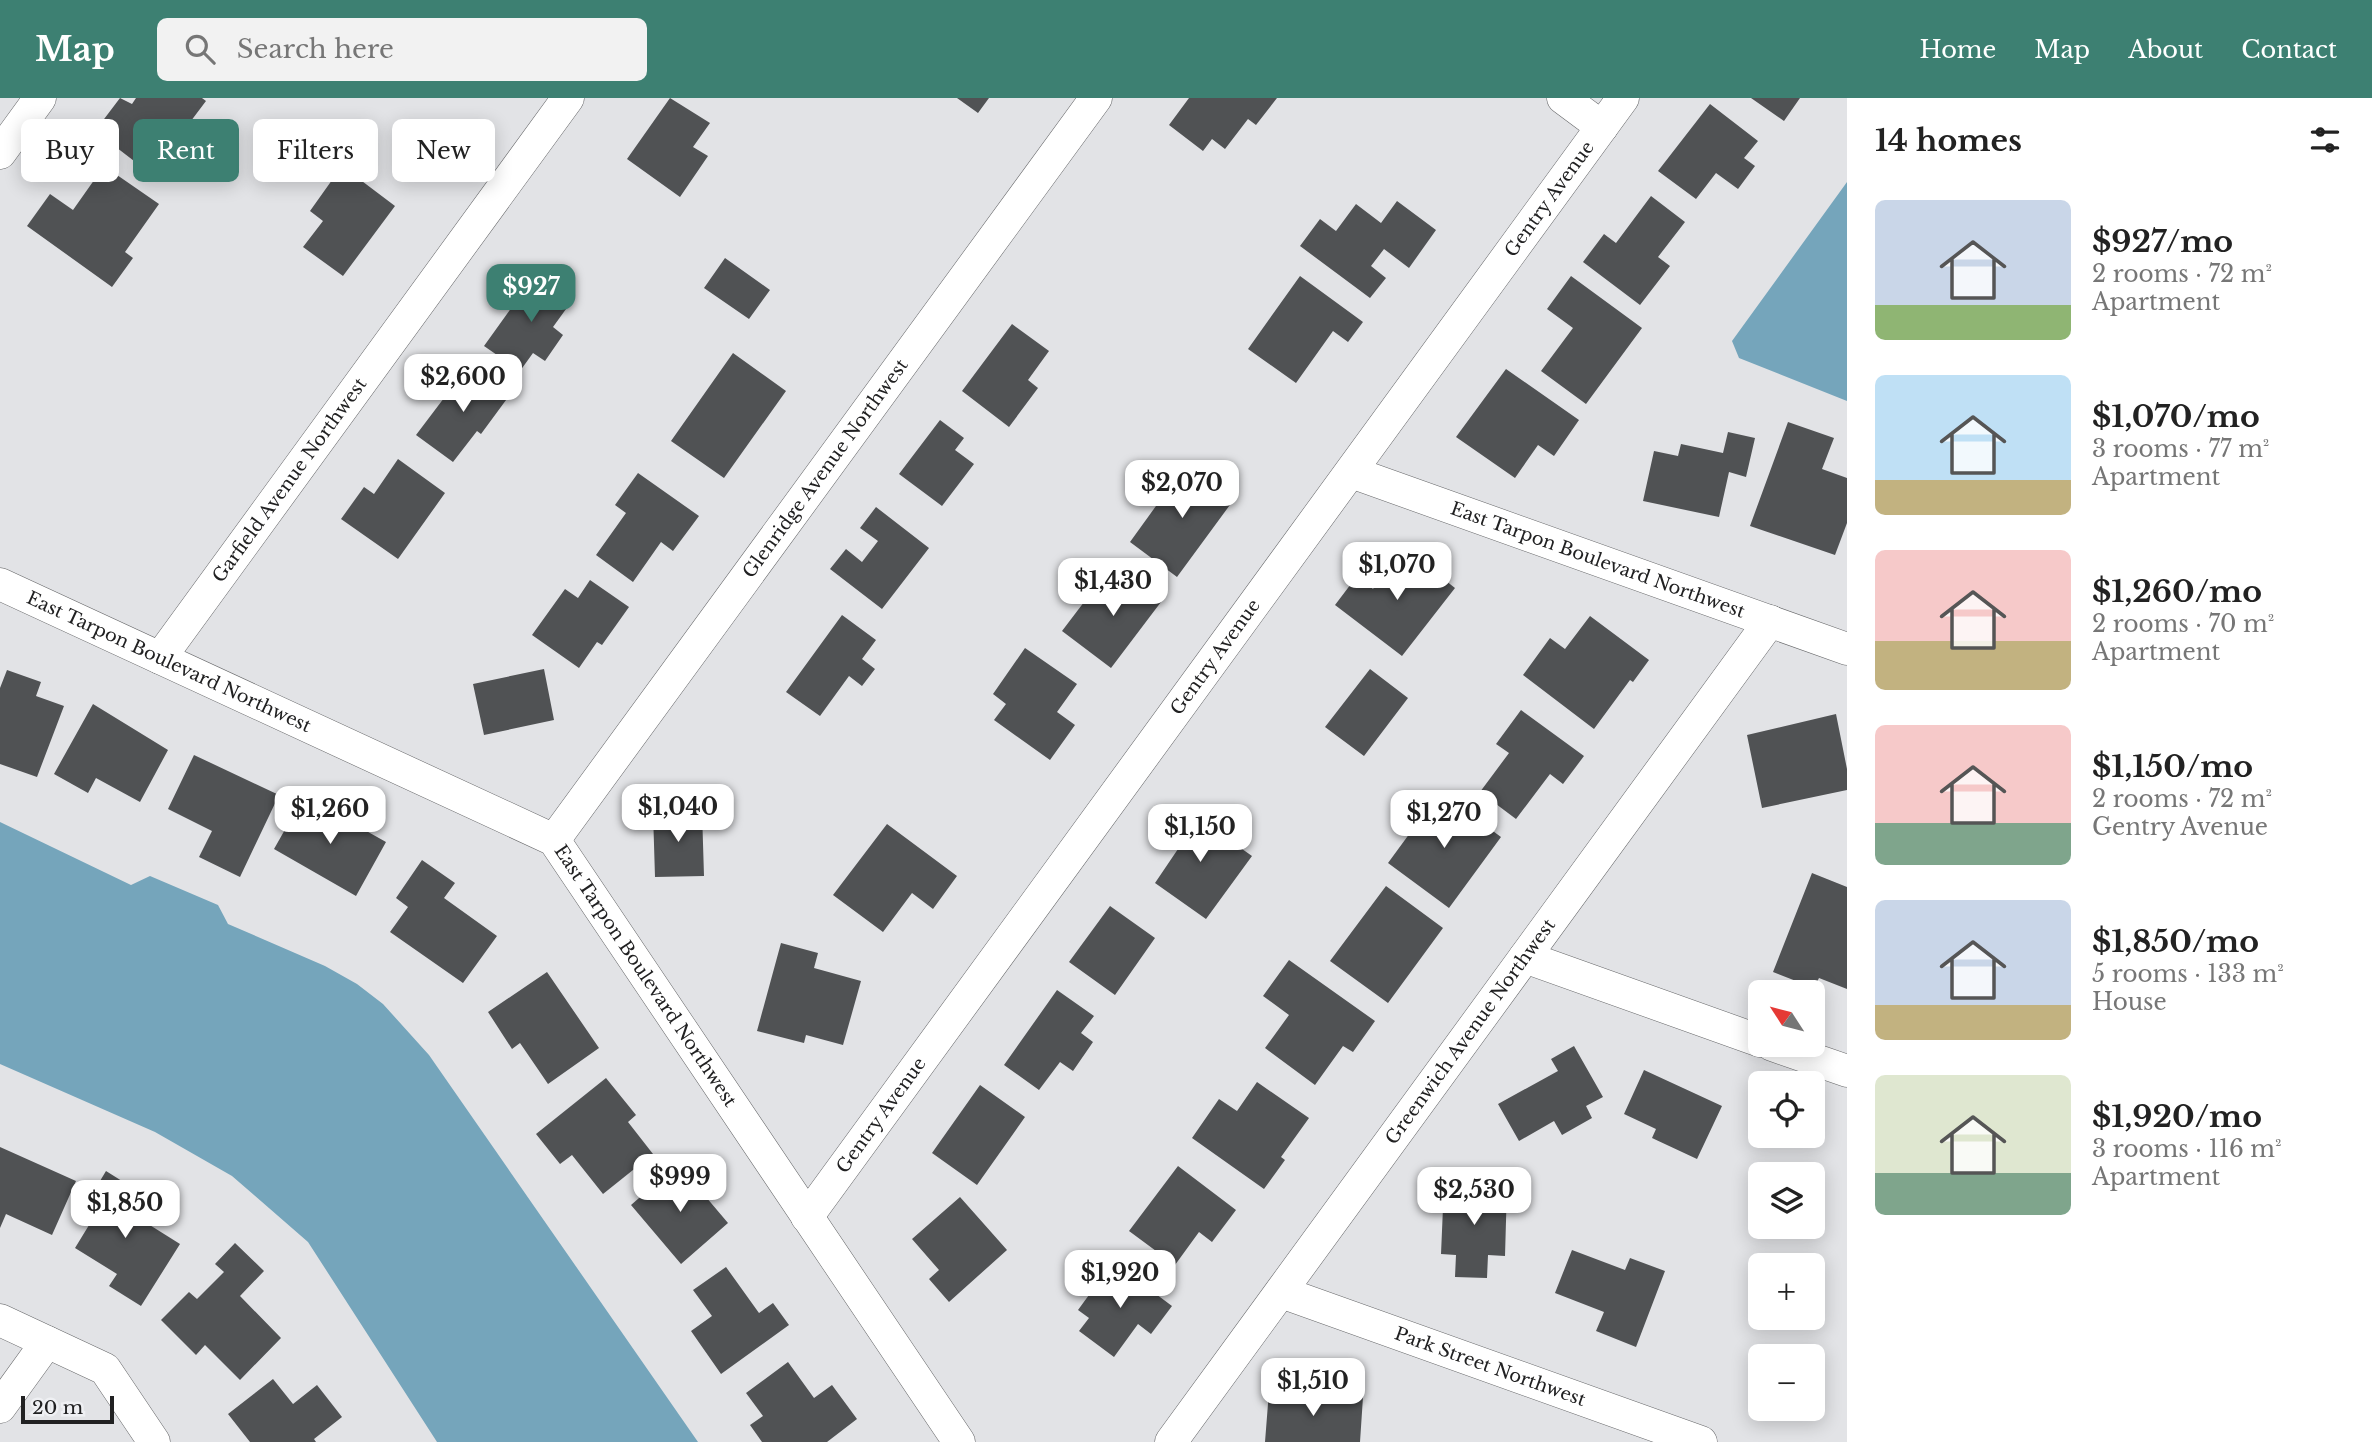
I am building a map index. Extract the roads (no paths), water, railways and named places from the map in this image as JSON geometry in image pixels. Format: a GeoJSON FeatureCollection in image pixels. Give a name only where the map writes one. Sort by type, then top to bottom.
{"type":"FeatureCollection","features":[{"type":"Feature","properties":{"kind":"street"},"geometry":{"type":"LineString","coordinates":[[0,153],[40,98]]}},
{"type":"Feature","properties":{"kind":"street","name":"Garfield Avenue Northwest"},"geometry":{"type":"LineString","coordinates":[[160,658],[568,98]]}},
{"type":"Feature","properties":{"kind":"street","name":"Glenridge Avenue Northwest"},"geometry":{"type":"LineString","coordinates":[[554,840],[1096,98]]}},
{"type":"Feature","properties":{"kind":"street"},"geometry":{"type":"LineString","coordinates":[[1563,98],[1602,127]]}},
{"type":"Feature","properties":{"kind":"street","name":"Gentry Avenue"},"geometry":{"type":"LineString","coordinates":[[807,1217],[1623,98]]}},
{"type":"Feature","properties":{"kind":"street","name":"East Tarpon Boulevard Northwest"},"geometry":{"type":"LineString","coordinates":[[1351,472],[1847,649]]}},
{"type":"Feature","properties":{"kind":"street","name":"East Tarpon Boulevard Northwest"},"geometry":{"type":"LineString","coordinates":[[0,584],[554,840],[959,1442]]}},
{"type":"Feature","properties":{"kind":"street","name":"Greenwich Avenue Northwest"},"geometry":{"type":"LineString","coordinates":[[1171,1442],[1770,621]]}},
{"type":"Feature","properties":{"kind":"street"},"geometry":{"type":"LineString","coordinates":[[1525,957],[1748,1037]]}},
{"type":"Feature","properties":{"kind":"street"},"geometry":{"type":"LineString","coordinates":[[1805,1057],[1847,1072]]}},
{"type":"Feature","properties":{"kind":"street","name":"Park Street Northwest"},"geometry":{"type":"LineString","coordinates":[[1280,1292],[1701,1442]]}},
{"type":"Feature","properties":{"kind":"street"},"geometry":{"type":"LineString","coordinates":[[0,1320],[105,1369],[154,1442]]}},
{"type":"Feature","properties":{"kind":"street"},"geometry":{"type":"LineString","coordinates":[[0,1407],[47,1342]]}},
{"type":"Feature","properties":{"kind":"water"},"geometry":{"type":"Polygon","coordinates":[[[1847,182],[1847,401],[1739,358],[1732,341],[1847,182]]]}},
{"type":"Feature","properties":{"kind":"water"},"geometry":{"type":"Polygon","coordinates":[[[0,822],[131,885],[150,876],[218,905],[228,924],[325,966],[357,984],[383,1004],[429,1055],[698,1442],[437,1442],[308,1242],[232,1176],[155,1132],[0,1064],[0,822]]]}}]}
